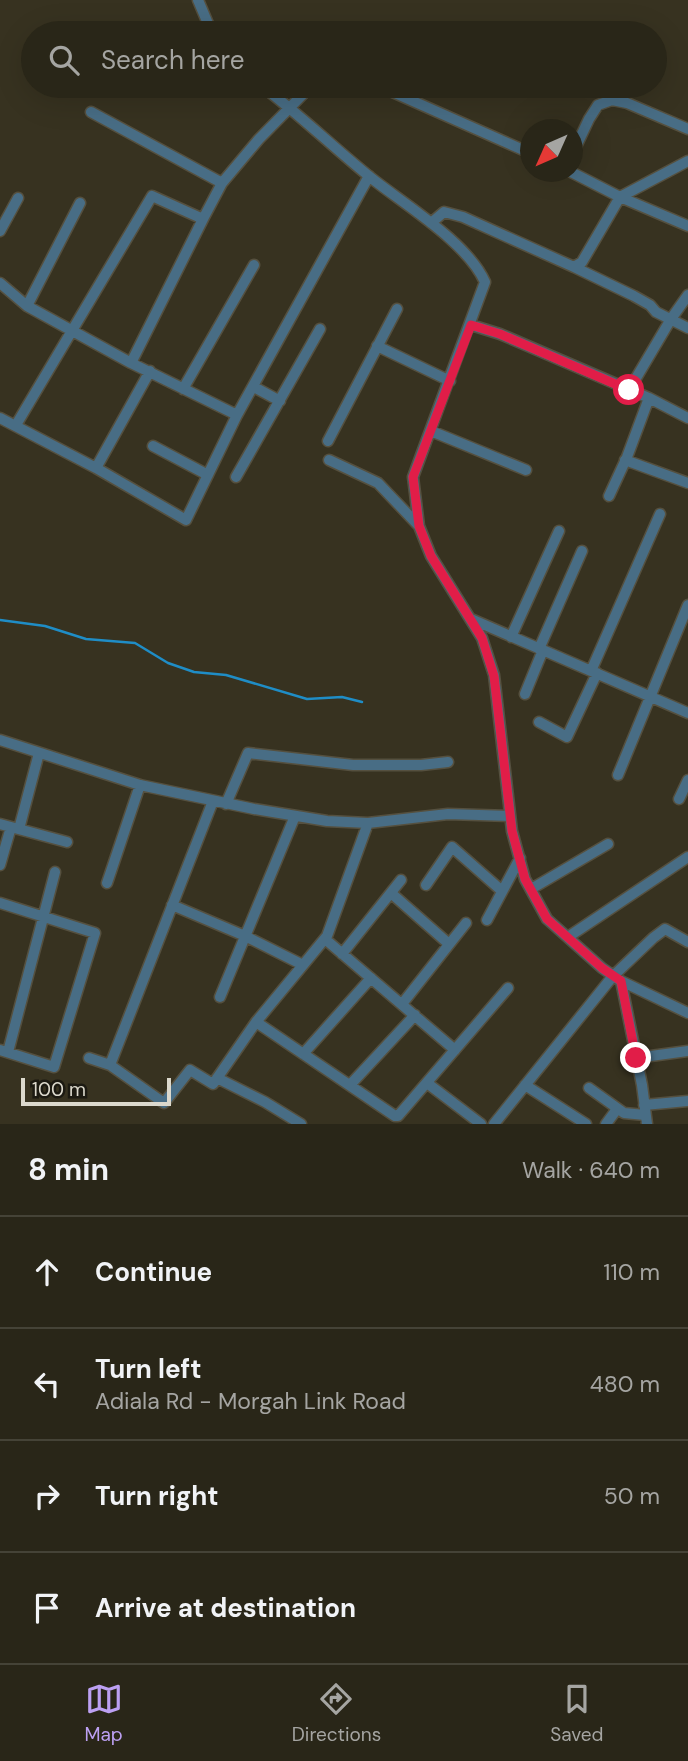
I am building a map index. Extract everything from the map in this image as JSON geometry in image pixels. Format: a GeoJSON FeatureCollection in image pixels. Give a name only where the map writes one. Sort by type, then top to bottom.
{"type":"FeatureCollection","features":[{"type":"Feature","properties":{"kind":"street"},"geometry":{"type":"LineString","coordinates":[[198,0],[207,21]]}},
{"type":"Feature","properties":{"kind":"street"},"geometry":{"type":"LineString","coordinates":[[277,98],[369,176],[431,223],[478,267],[485,282],[413,477],[419,526],[431,556],[482,638],[494,676],[510,816],[525,879],[547,919],[617,978],[688,1013]]}},
{"type":"Feature","properties":{"kind":"street"},"geometry":{"type":"LineString","coordinates":[[131,363],[222,183],[259,139],[300,98]]}},
{"type":"Feature","properties":{"kind":"street"},"geometry":{"type":"LineString","coordinates":[[406,98],[520,149]]}},
{"type":"Feature","properties":{"kind":"street"},"geometry":{"type":"LineString","coordinates":[[583,132],[598,105],[612,100],[627,103],[688,129]]}},
{"type":"Feature","properties":{"kind":"street"},"geometry":{"type":"LineString","coordinates":[[91,111],[222,183]]}},
{"type":"Feature","properties":{"kind":"street"},"geometry":{"type":"LineString","coordinates":[[574,267],[582,262],[620,197],[688,161]]}},
{"type":"Feature","properties":{"kind":"street"},"geometry":{"type":"LineString","coordinates":[[0,418],[96,468],[186,520],[237,415],[369,176]]}},
{"type":"Feature","properties":{"kind":"street"},"geometry":{"type":"LineString","coordinates":[[583,178],[688,226]]}},
{"type":"Feature","properties":{"kind":"street"},"geometry":{"type":"LineString","coordinates":[[16,425],[152,195],[203,219]]}},
{"type":"Feature","properties":{"kind":"street"},"geometry":{"type":"LineString","coordinates":[[0,231],[18,198]]}},
{"type":"Feature","properties":{"kind":"street"},"geometry":{"type":"LineString","coordinates":[[27,306],[80,203]]}},
{"type":"Feature","properties":{"kind":"street"},"geometry":{"type":"LineString","coordinates":[[431,223],[444,212],[463,217],[634,296],[688,328]]}},
{"type":"Feature","properties":{"kind":"street"},"geometry":{"type":"LineString","coordinates":[[183,389],[254,265]]}},
{"type":"Feature","properties":{"kind":"street"},"geometry":{"type":"LineString","coordinates":[[0,283],[27,306],[131,363],[237,415]]}},
{"type":"Feature","properties":{"kind":"street"},"geometry":{"type":"LineString","coordinates":[[629,390],[688,295]]}},
{"type":"Feature","properties":{"kind":"street"},"geometry":{"type":"LineString","coordinates":[[327,441],[397,309]]}},
{"type":"Feature","properties":{"kind":"street"},"geometry":{"type":"LineString","coordinates":[[471,325],[500,334],[649,398],[688,418]]}},
{"type":"Feature","properties":{"kind":"street"},"geometry":{"type":"LineString","coordinates":[[236,477],[320,329]]}},
{"type":"Feature","properties":{"kind":"street"},"geometry":{"type":"LineString","coordinates":[[377,346],[450,381]]}},
{"type":"Feature","properties":{"kind":"street"},"geometry":{"type":"LineString","coordinates":[[96,468],[150,371]]}},
{"type":"Feature","properties":{"kind":"street"},"geometry":{"type":"LineString","coordinates":[[254,387],[280,401]]}},
{"type":"Feature","properties":{"kind":"street"},"geometry":{"type":"LineString","coordinates":[[609,496],[649,398]]}},
{"type":"Feature","properties":{"kind":"street"},"geometry":{"type":"LineString","coordinates":[[430,431],[526,470]]}},
{"type":"Feature","properties":{"kind":"street"},"geometry":{"type":"LineString","coordinates":[[153,446],[208,475]]}},
{"type":"Feature","properties":{"kind":"street"},"geometry":{"type":"LineString","coordinates":[[329,460],[378,482],[419,526]]}},
{"type":"Feature","properties":{"kind":"street"},"geometry":{"type":"LineString","coordinates":[[625,460],[688,484]]}},
{"type":"Feature","properties":{"kind":"street"},"geometry":{"type":"LineString","coordinates":[[539,722],[567,737],[660,514]]}},
{"type":"Feature","properties":{"kind":"street"},"geometry":{"type":"LineString","coordinates":[[511,637],[559,531]]}},
{"type":"Feature","properties":{"kind":"street"},"geometry":{"type":"LineString","coordinates":[[525,694],[582,551]]}},
{"type":"Feature","properties":{"kind":"street"},"geometry":{"type":"LineString","coordinates":[[618,775],[688,605]]}},
{"type":"Feature","properties":{"kind":"street"},"geometry":{"type":"LineString","coordinates":[[470,619],[688,713]]}},
{"type":"Feature","properties":{"kind":"street"},"geometry":{"type":"LineString","coordinates":[[0,740],[140,785],[226,804],[327,821],[368,823],[448,814],[510,816]]}},
{"type":"Feature","properties":{"kind":"street"},"geometry":{"type":"LineString","coordinates":[[0,865],[15,828],[39,752]]}},
{"type":"Feature","properties":{"kind":"street"},"geometry":{"type":"LineString","coordinates":[[226,804],[248,753],[353,765],[421,765],[448,762]]}},
{"type":"Feature","properties":{"kind":"street"},"geometry":{"type":"LineString","coordinates":[[679,799],[688,780]]}},
{"type":"Feature","properties":{"kind":"street"},"geometry":{"type":"LineString","coordinates":[[107,883],[140,785]]}},
{"type":"Feature","properties":{"kind":"street"},"geometry":{"type":"LineString","coordinates":[[110,1065],[213,801]]}},
{"type":"Feature","properties":{"kind":"street"},"geometry":{"type":"LineString","coordinates":[[220,997],[295,816]]}},
{"type":"Feature","properties":{"kind":"street"},"geometry":{"type":"LineString","coordinates":[[89,1058],[110,1065],[164,1103],[190,1070],[213,1084],[256,1022],[325,939],[368,823]]}},
{"type":"Feature","properties":{"kind":"street"},"geometry":{"type":"LineString","coordinates":[[0,824],[67,842]]}},
{"type":"Feature","properties":{"kind":"street"},"geometry":{"type":"LineString","coordinates":[[531,889],[608,844]]}},
{"type":"Feature","properties":{"kind":"street"},"geometry":{"type":"LineString","coordinates":[[426,885],[452,848],[502,891]]}},
{"type":"Feature","properties":{"kind":"street"},"geometry":{"type":"LineString","coordinates":[[568,937],[688,857]]}},
{"type":"Feature","properties":{"kind":"street"},"geometry":{"type":"LineString","coordinates":[[487,920],[520,858]]}},
{"type":"Feature","properties":{"kind":"street"},"geometry":{"type":"LineString","coordinates":[[0,903],[43,915],[92,930],[95,933],[54,1068],[4,1051],[43,915],[55,872]]}},
{"type":"Feature","properties":{"kind":"street"},"geometry":{"type":"LineString","coordinates":[[342,954],[401,880]]}},
{"type":"Feature","properties":{"kind":"street"},"geometry":{"type":"LineString","coordinates":[[391,893],[449,944]]}},
{"type":"Feature","properties":{"kind":"street"},"geometry":{"type":"LineString","coordinates":[[172,905],[245,936],[303,965]]}},
{"type":"Feature","properties":{"kind":"street"},"geometry":{"type":"LineString","coordinates":[[402,1004],[467,923]]}},
{"type":"Feature","properties":{"kind":"street"},"geometry":{"type":"LineString","coordinates":[[494,1124],[653,937],[665,929],[688,942]]}},
{"type":"Feature","properties":{"kind":"street"},"geometry":{"type":"LineString","coordinates":[[325,939],[455,1050]]}},
{"type":"Feature","properties":{"kind":"street"},"geometry":{"type":"LineString","coordinates":[[303,1054],[371,978]]}},
{"type":"Feature","properties":{"kind":"street"},"geometry":{"type":"LineString","coordinates":[[617,978],[636,1058],[645,1115]]}},
{"type":"Feature","properties":{"kind":"street"},"geometry":{"type":"LineString","coordinates":[[256,1022],[398,1116],[508,988]]}},
{"type":"Feature","properties":{"kind":"street"},"geometry":{"type":"LineString","coordinates":[[350,1086],[415,1015]]}},
{"type":"Feature","properties":{"kind":"street"},"geometry":{"type":"LineString","coordinates":[[636,1058],[688,1051]]}},
{"type":"Feature","properties":{"kind":"street"},"geometry":{"type":"LineString","coordinates":[[217,1078],[301,1124]]}},
{"type":"Feature","properties":{"kind":"street"},"geometry":{"type":"LineString","coordinates":[[427,1083],[481,1124]]}},
{"type":"Feature","properties":{"kind":"street"},"geometry":{"type":"LineString","coordinates":[[526,1085],[586,1124]]}},
{"type":"Feature","properties":{"kind":"street"},"geometry":{"type":"LineString","coordinates":[[589,1088],[624,1113],[645,1115],[688,1101]]}},
{"type":"Feature","properties":{"kind":"street"},"geometry":{"type":"LineString","coordinates":[[606,1124],[617,1109]]}},
{"type":"Feature","properties":{"kind":"waterway"},"geometry":{"type":"LineString","coordinates":[[0,620],[45,626],[86,639],[135,643],[168,663],[194,672],[226,675],[307,699],[342,697],[362,702]]}},
{"type":"Feature","properties":{"kind":"route"},"geometry":{"type":"LineString","coordinates":[[629,390],[500,334],[471,325],[413,477],[419,526],[431,556],[482,638],[494,676],[512,831],[525,879],[547,919],[602,968],[621,981],[636,1058]]}}]}
